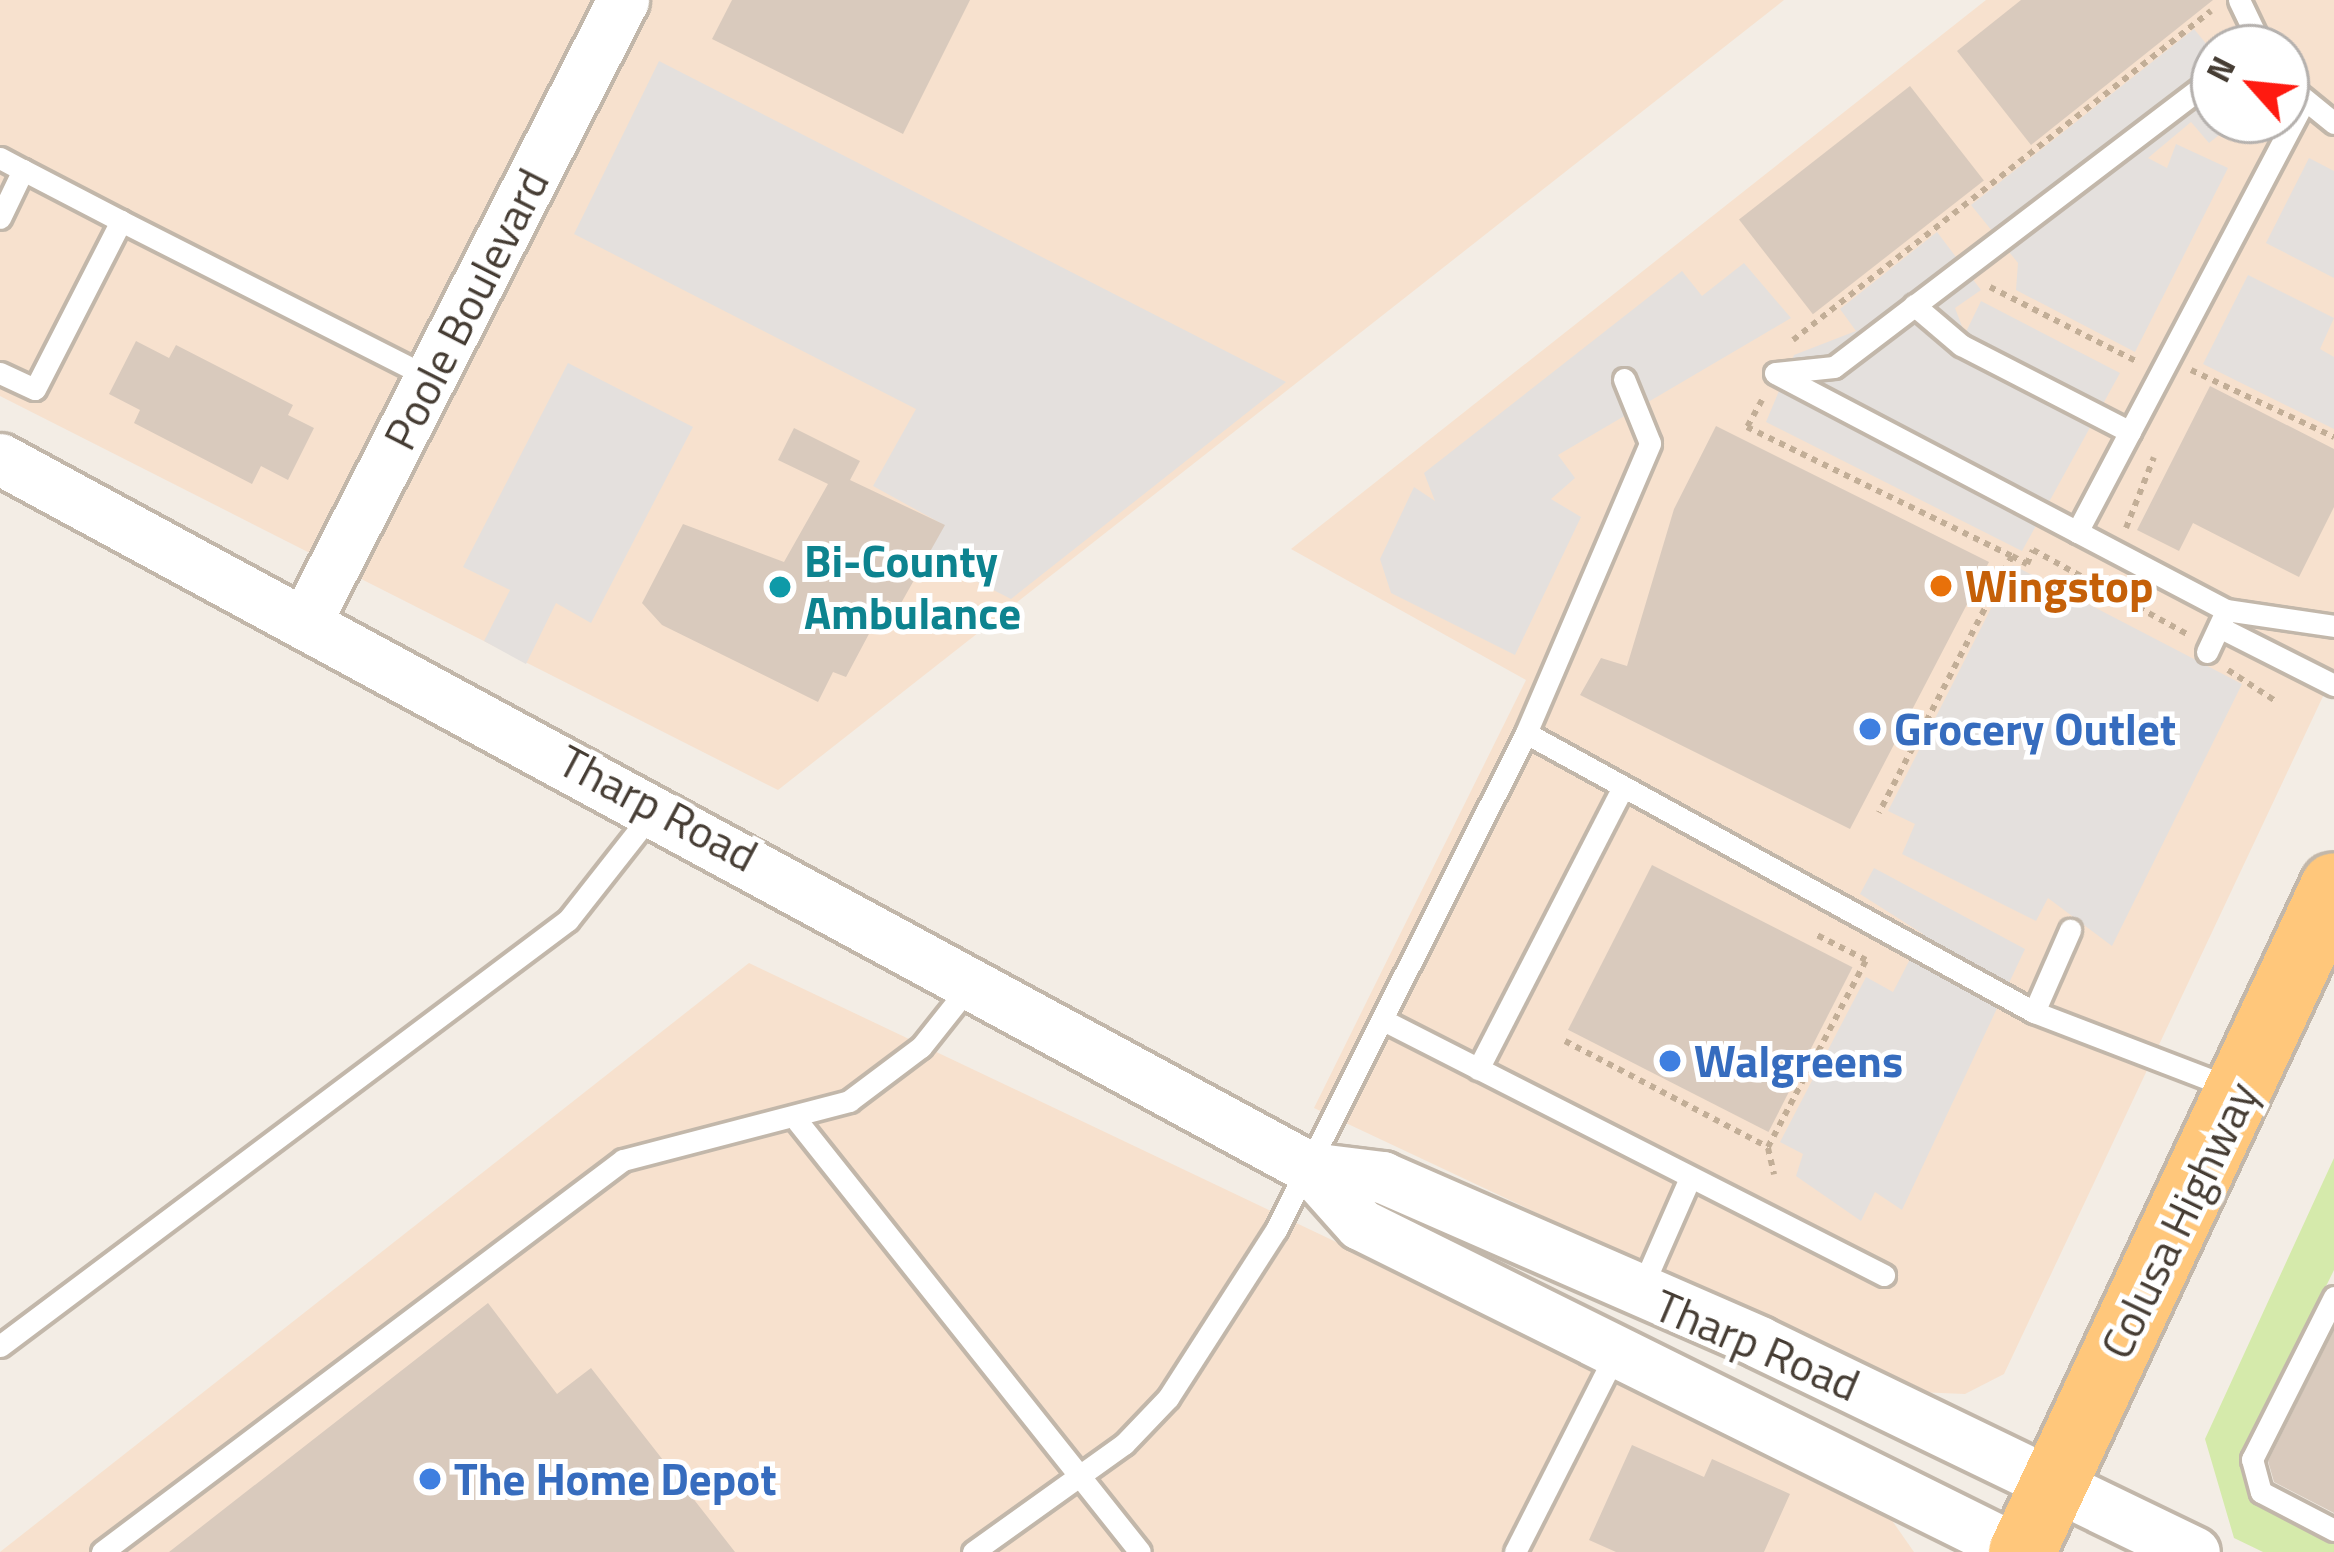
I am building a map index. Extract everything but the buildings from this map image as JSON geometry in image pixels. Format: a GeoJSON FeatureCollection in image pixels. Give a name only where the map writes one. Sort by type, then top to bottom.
{"type":"FeatureCollection","features":[{"type":"Feature","properties":{"kind":"highway","name":"Colusa Highway"},"geometry":{"type":"LineString","coordinates":[[2021,1552],[2334,886]]}},
{"type":"Feature","properties":{"kind":"street","name":"Poole Boulevard"},"geometry":{"type":"LineString","coordinates":[[308,617],[623,0]]}},
{"type":"Feature","properties":{"kind":"street","name":"Tharp Road"},"geometry":{"type":"LineString","coordinates":[[0,459],[308,617],[657,806],[968,988],[1310,1168],[1382,1178],[2054,1482],[2194,1552]]}},
{"type":"Feature","properties":{"kind":"street","name":"Tharp Road"},"geometry":{"type":"LineString","coordinates":[[1310,1168],[1360,1224],[2021,1552]]}},
{"type":"Feature","properties":{"kind":"lane"},"geometry":{"type":"LineString","coordinates":[[1775,373],[1834,367],[2190,95]]}},
{"type":"Feature","properties":{"kind":"lane"},"geometry":{"type":"LineString","coordinates":[[2078,532],[2281,144]]}},
{"type":"Feature","properties":{"kind":"lane"},"geometry":{"type":"LineString","coordinates":[[0,158],[430,378]]}},
{"type":"Feature","properties":{"kind":"lane"},"geometry":{"type":"LineString","coordinates":[[0,218],[23,170]]}},
{"type":"Feature","properties":{"kind":"lane"},"geometry":{"type":"LineString","coordinates":[[0,373],[35,389],[121,221]]}},
{"type":"Feature","properties":{"kind":"lane"},"geometry":{"type":"LineString","coordinates":[[1914,305],[1961,345],[2129,432]]}},
{"type":"Feature","properties":{"kind":"lane"},"geometry":{"type":"LineString","coordinates":[[1775,373],[2078,532],[2334,686]]}},
{"type":"Feature","properties":{"kind":"lane"},"geometry":{"type":"LineString","coordinates":[[973,1552],[1082,1477],[1168,1398],[1310,1168],[1526,733],[1650,443],[1624,380]]}},
{"type":"Feature","properties":{"kind":"lane"},"geometry":{"type":"LineString","coordinates":[[2223,619],[2334,626]]}},
{"type":"Feature","properties":{"kind":"lane"},"geometry":{"type":"LineString","coordinates":[[2207,652],[2223,619]]}},
{"type":"Feature","properties":{"kind":"lane"},"geometry":{"type":"LineString","coordinates":[[1526,733],[2034,1012],[2241,1091]]}},
{"type":"Feature","properties":{"kind":"lane"},"geometry":{"type":"LineString","coordinates":[[1478,1069],[1623,787]]}},
{"type":"Feature","properties":{"kind":"lane"},"geometry":{"type":"LineString","coordinates":[[0,1346],[568,920],[657,806]]}},
{"type":"Feature","properties":{"kind":"lane"},"geometry":{"type":"LineString","coordinates":[[2034,1012],[2070,930]]}},
{"type":"Feature","properties":{"kind":"lane"},"geometry":{"type":"LineString","coordinates":[[102,1552],[623,1160],[718,1128],[798,1122],[850,1101],[921,1047],[968,988]]}},
{"type":"Feature","properties":{"kind":"lane"},"geometry":{"type":"LineString","coordinates":[[1385,1021],[1884,1275]]}},
{"type":"Feature","properties":{"kind":"lane"},"geometry":{"type":"LineString","coordinates":[[798,1122],[1140,1552]]}},
{"type":"Feature","properties":{"kind":"lane"},"geometry":{"type":"LineString","coordinates":[[1639,1294],[1690,1178]]}},
{"type":"Feature","properties":{"kind":"lane"},"geometry":{"type":"LineString","coordinates":[[2334,1297],[2252,1459],[2261,1492],[2334,1530]]}},
{"type":"Feature","properties":{"kind":"lane"},"geometry":{"type":"LineString","coordinates":[[1515,1552],[1617,1351]]}},
{"type":"Feature","properties":{"kind":"path"},"geometry":{"type":"LineString","coordinates":[[2232,5],[1938,222],[1796,334],[1748,428],[2026,564],[2033,550],[2207,652],[2277,702]]}},
{"type":"Feature","properties":{"kind":"path"},"geometry":{"type":"LineString","coordinates":[[1938,222],[1989,286],[2138,363],[2147,344],[2167,358],[2334,437]]}},
{"type":"Feature","properties":{"kind":"path"},"geometry":{"type":"LineString","coordinates":[[2188,388],[2205,352]]}},
{"type":"Feature","properties":{"kind":"path"},"geometry":{"type":"LineString","coordinates":[[2097,585],[2159,447]]}},
{"type":"Feature","properties":{"kind":"path"},"geometry":{"type":"LineString","coordinates":[[1879,813],[2012,556]]}},
{"type":"Feature","properties":{"kind":"path"},"geometry":{"type":"LineString","coordinates":[[1774,1174],[1768,1148],[1866,959],[1814,933]]}},
{"type":"Feature","properties":{"kind":"path"},"geometry":{"type":"LineString","coordinates":[[1565,1041],[1768,1148]]}},
{"type":"Feature","properties":{"kind":"shaded area"},"geometry":{"type":"Polygon","coordinates":[[[0,0],[1784,0],[778,790],[0,396],[0,0]]]}},
{"type":"Feature","properties":{"kind":"shaded area"},"geometry":{"type":"Polygon","coordinates":[[[1986,0],[2334,0],[2334,673],[2004,1374],[1965,1394],[1917,1392],[1314,1108],[1526,680],[1291,549],[1986,0]]]}},
{"type":"Feature","properties":{"kind":"shaded area"},"geometry":{"type":"Polygon","coordinates":[[[2190,32],[2190,123],[2148,158],[2167,168],[2176,144],[2228,168],[2135,352],[2016,290],[2018,263],[1971,205],[2190,32]]]}},
{"type":"Feature","properties":{"kind":"shaded area"},"geometry":{"type":"Polygon","coordinates":[[[659,61],[1286,382],[1011,599],[927,556],[944,525],[873,486],[916,409],[574,234],[659,61]]]}},
{"type":"Feature","properties":{"kind":"shaded area"},"geometry":{"type":"Polygon","coordinates":[[[2309,158],[2334,171],[2334,278],[2266,243],[2309,158]]]}},
{"type":"Feature","properties":{"kind":"shaded area"},"geometry":{"type":"Polygon","coordinates":[[[1937,232],[1981,290],[1955,308],[1965,334],[1981,301],[2120,373],[2022,551],[1766,422],[1794,355],[1856,331],[1840,309],[1937,232]]]}},
{"type":"Feature","properties":{"kind":"shaded area"},"geometry":{"type":"Polygon","coordinates":[[[1744,263],[1791,318],[1558,455],[1575,478],[1551,499],[1581,517],[1515,655],[1391,593],[1380,559],[1414,487],[1435,501],[1424,473],[1682,271],[1702,296],[1744,263]]]}},
{"type":"Feature","properties":{"kind":"shaded area"},"geometry":{"type":"Polygon","coordinates":[[[2248,275],[2334,318],[2320,349],[2334,357],[2334,429],[2203,364],[2248,275]]]}},
{"type":"Feature","properties":{"kind":"shaded area"},"geometry":{"type":"Polygon","coordinates":[[[568,363],[693,427],[591,623],[556,603],[526,664],[484,641],[510,590],[463,567],[568,363]]]}},
{"type":"Feature","properties":{"kind":"shaded area"},"geometry":{"type":"Polygon","coordinates":[[[2013,565],[2242,684],[2112,946],[2048,898],[2036,921],[1902,854],[1915,824],[1888,811],[2013,565]]]}},
{"type":"Feature","properties":{"kind":"shaded area"},"geometry":{"type":"Polygon","coordinates":[[[1874,868],[2025,949],[1902,1210],[1875,1192],[1861,1221],[1796,1176],[1803,1154],[1780,1142],[1866,977],[1893,992],[1923,934],[1860,894],[1874,868]]]}},
{"type":"Feature","properties":{"kind":"shaded area"},"geometry":{"type":"Polygon","coordinates":[[[749,963],[1877,1499],[1914,1552],[0,1552],[749,963]]]}},
{"type":"Feature","properties":{"kind":"green space"},"geometry":{"type":"Polygon","coordinates":[[[2334,1158],[2334,1270],[2241,1459],[2260,1502],[2334,1541],[2334,1552],[2263,1552],[2234,1538],[2205,1439],[2334,1158]]]}},
{"type":"Feature","properties":{"kind":"place","name":"Wingstop"},"geometry":{"type":"Point","coordinates":[1941,586]}},
{"type":"Feature","properties":{"kind":"place","name":"Bi-County Ambulance"},"geometry":{"type":"Point","coordinates":[780,587]}},
{"type":"Feature","properties":{"kind":"place","name":"Grocery Outlet"},"geometry":{"type":"Point","coordinates":[1870,729]}},
{"type":"Feature","properties":{"kind":"place","name":"Walgreens"},"geometry":{"type":"Point","coordinates":[1670,1061]}},
{"type":"Feature","properties":{"kind":"place","name":"The Home Depot"},"geometry":{"type":"Point","coordinates":[430,1479]}}]}
